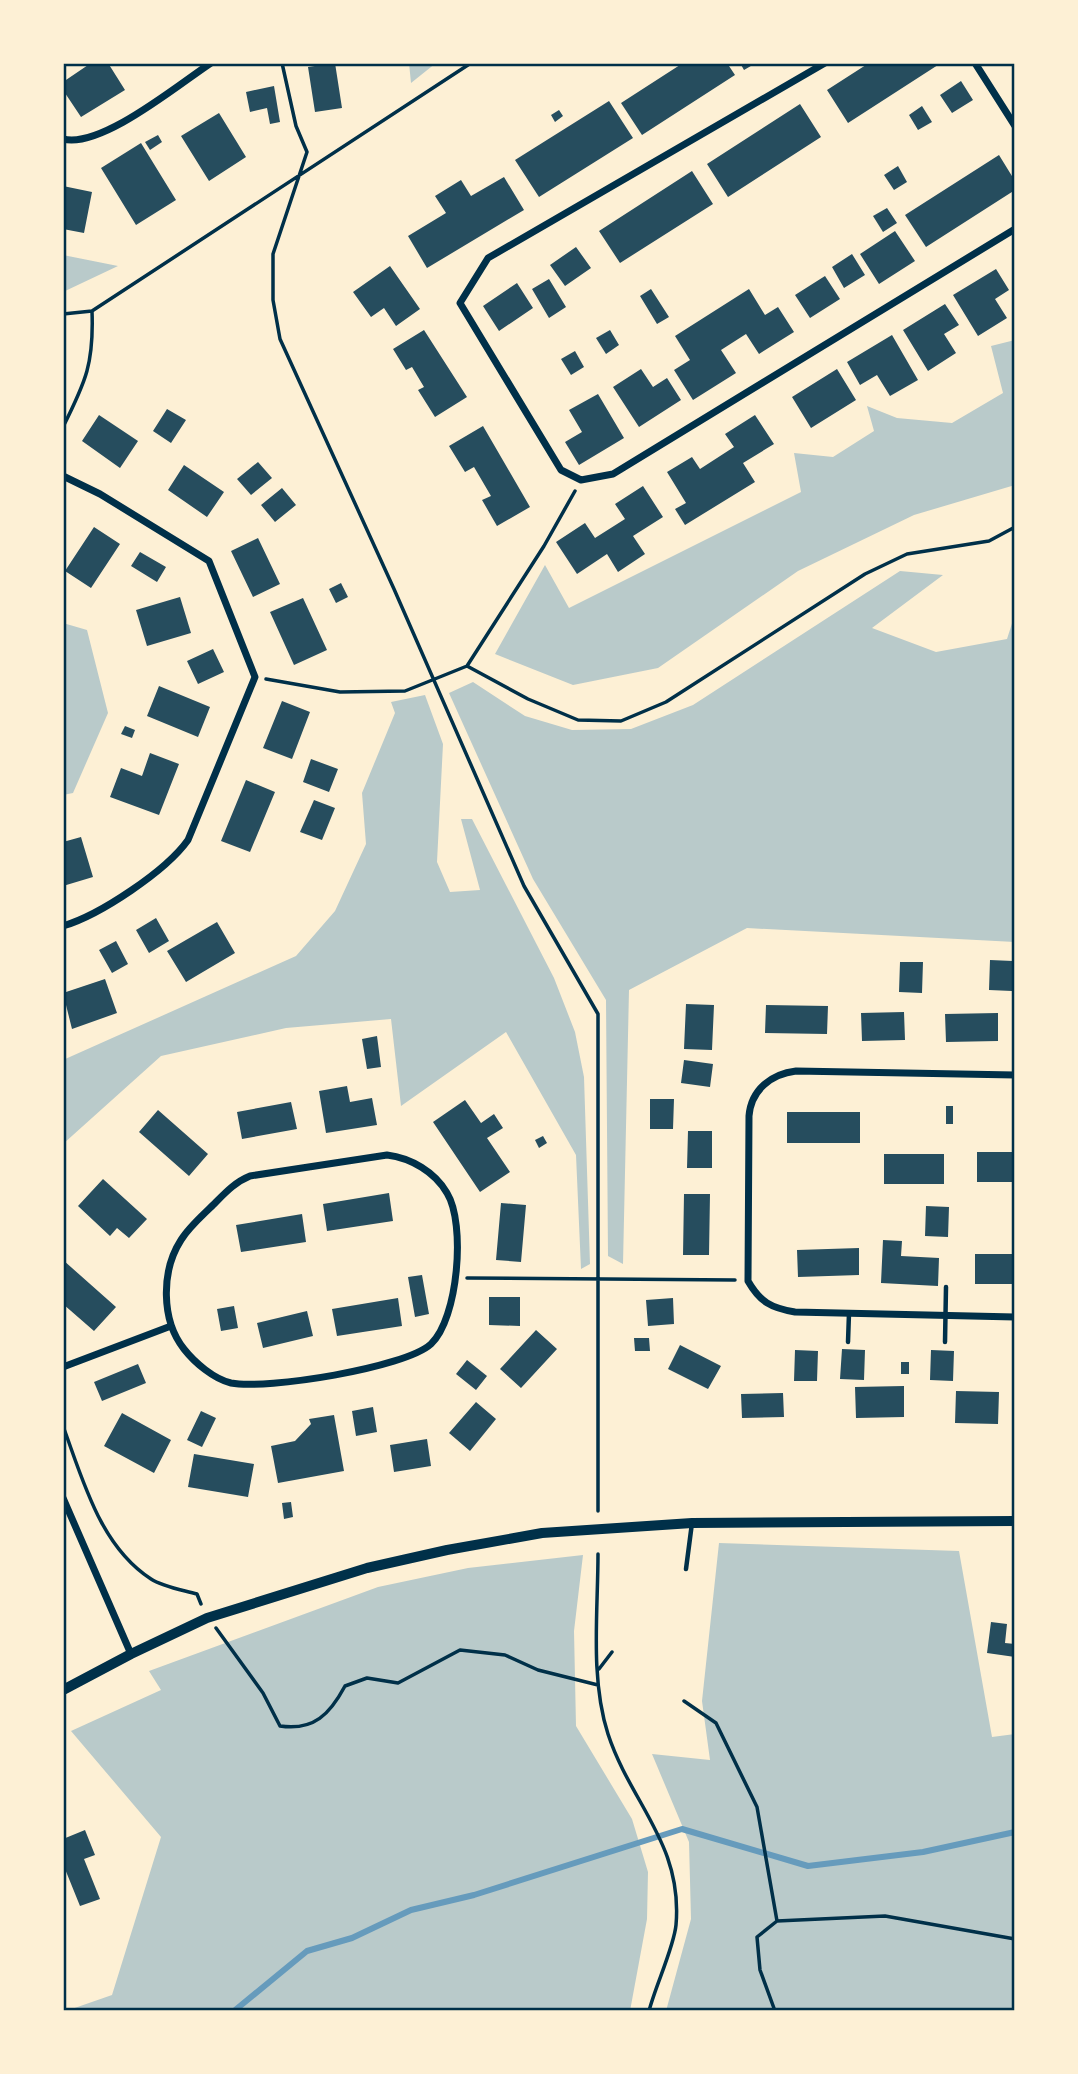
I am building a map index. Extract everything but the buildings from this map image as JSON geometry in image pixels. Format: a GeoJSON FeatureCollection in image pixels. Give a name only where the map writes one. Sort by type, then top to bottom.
{"type":"FeatureCollection","features":[{"type":"Feature","properties":{"kind":"street"},"geometry":{"type":"LineString","coordinates":[[63,139],[72,141],[107,132],[211,63]]}},
{"type":"Feature","properties":{"kind":"street"},"geometry":{"type":"LineString","coordinates":[[825,63],[488,258],[460,303],[561,470],[581,480],[613,474],[1015,229]]}},
{"type":"Feature","properties":{"kind":"street"},"geometry":{"type":"LineString","coordinates":[[975,63],[1015,126]]}},
{"type":"Feature","properties":{"kind":"street"},"geometry":{"type":"LineString","coordinates":[[63,476],[100,494],[209,561],[255,677],[188,840],[178,853],[166,865],[127,891],[63,926]]}},
{"type":"Feature","properties":{"kind":"street"},"geometry":{"type":"LineString","coordinates":[[1015,1075],[796,1072],[782,1073],[771,1079],[756,1093],[750,1105],[748,1281],[758,1298],[774,1308],[849,1313],[1015,1317]]}},
{"type":"Feature","properties":{"kind":"street"},"geometry":{"type":"LineString","coordinates":[[387,1155],[405,1157],[442,1186],[453,1205],[457,1278],[449,1314],[430,1345],[405,1360],[265,1384],[231,1383],[215,1376],[188,1354],[171,1326],[167,1282],[171,1260],[181,1240],[238,1181],[296,1168],[387,1155]]}},
{"type":"Feature","properties":{"kind":"street"},"geometry":{"type":"LineString","coordinates":[[63,1367],[171,1326]]}},
{"type":"Feature","properties":{"kind":"street"},"geometry":{"type":"LineString","coordinates":[[63,1498],[131,1654]]}},
{"type":"Feature","properties":{"kind":"street"},"geometry":{"type":"LineString","coordinates":[[63,1690],[207,1618],[367,1568],[542,1533],[692,1523],[1015,1521]]}},
{"type":"Feature","properties":{"kind":"lane"},"geometry":{"type":"LineString","coordinates":[[945,1342],[946,1287]]}},
{"type":"Feature","properties":{"kind":"lane"},"geometry":{"type":"LineString","coordinates":[[848,1342],[849,1313]]}},
{"type":"Feature","properties":{"kind":"lane"},"geometry":{"type":"LineString","coordinates":[[686,1569],[692,1523]]}},
{"type":"Feature","properties":{"kind":"path"},"geometry":{"type":"LineString","coordinates":[[282,63],[296,126],[307,152],[273,254],[273,300],[279,339],[524,886],[598,1014],[598,1511]]}},
{"type":"Feature","properties":{"kind":"path"},"geometry":{"type":"LineString","coordinates":[[63,314],[92,311],[471,63]]}},
{"type":"Feature","properties":{"kind":"path"},"geometry":{"type":"LineString","coordinates":[[63,427],[87,379],[93,345],[92,311]]}},
{"type":"Feature","properties":{"kind":"path"},"geometry":{"type":"LineString","coordinates":[[255,677],[340,692],[405,691],[467,666],[544,546],[581,480]]}},
{"type":"Feature","properties":{"kind":"path"},"geometry":{"type":"LineString","coordinates":[[467,666],[528,699],[578,720],[621,721],[666,702],[865,574],[907,554],[989,541],[1015,527]]}},
{"type":"Feature","properties":{"kind":"path"},"geometry":{"type":"LineString","coordinates":[[457,1278],[598,1277],[748,1281]]}},
{"type":"Feature","properties":{"kind":"path"},"geometry":{"type":"LineString","coordinates":[[63,1426],[105,1531],[123,1556],[153,1580],[197,1594],[207,1618],[263,1693],[280,1726],[299,1729],[332,1711],[345,1686],[367,1678],[398,1683],[460,1650],[505,1656],[538,1670],[598,1685]]}},
{"type":"Feature","properties":{"kind":"path"},"geometry":{"type":"LineString","coordinates":[[598,1554],[598,1685],[608,1733],[626,1776],[660,1835],[676,1878],[676,1928],[649,2011]]}},
{"type":"Feature","properties":{"kind":"path"},"geometry":{"type":"LineString","coordinates":[[598,1671],[612,1652]]}},
{"type":"Feature","properties":{"kind":"path"},"geometry":{"type":"LineString","coordinates":[[684,1701],[716,1723],[757,1808],[777,1921]]}},
{"type":"Feature","properties":{"kind":"path"},"geometry":{"type":"LineString","coordinates":[[775,2011],[760,1970],[757,1937],[777,1921],[885,1916],[1015,1939]]}},
{"type":"Feature","properties":{"kind":"shaded area"},"geometry":{"type":"Polygon","coordinates":[[[409,63],[436,63],[411,83],[409,63]]]}},
{"type":"Feature","properties":{"kind":"shaded area"},"geometry":{"type":"Polygon","coordinates":[[[63,255],[118,266],[63,292],[63,255]]]}},
{"type":"Feature","properties":{"kind":"shaded area"},"geometry":{"type":"Polygon","coordinates":[[[1015,340],[1015,485],[914,515],[798,571],[658,668],[573,685],[495,654],[545,565],[569,608],[801,492],[794,453],[833,457],[874,431],[867,406],[897,418],[952,423],[1003,393],[991,346],[1015,340]]]}},
{"type":"Feature","properties":{"kind":"shaded area"},"geometry":{"type":"Polygon","coordinates":[[[900,571],[943,575],[872,628],[936,652],[1007,639],[1015,614],[1015,942],[747,928],[629,990],[623,1264],[608,1256],[606,1000],[533,879],[449,693],[473,682],[525,716],[572,730],[631,729],[693,705],[900,571]]]}},
{"type":"Feature","properties":{"kind":"shaded area"},"geometry":{"type":"Polygon","coordinates":[[[63,623],[87,630],[108,713],[73,793],[63,795],[63,623]]]}},
{"type":"Feature","properties":{"kind":"shaded area"},"geometry":{"type":"Polygon","coordinates":[[[425,695],[443,744],[437,862],[450,892],[480,890],[461,819],[472,819],[554,978],[575,1032],[584,1077],[590,1264],[581,1269],[576,1155],[506,1032],[401,1106],[391,1019],[286,1028],[161,1056],[63,1144],[63,1060],[296,956],[335,911],[366,844],[362,793],[395,713],[391,702],[425,695]]]}},
{"type":"Feature","properties":{"kind":"shaded area"},"geometry":{"type":"Polygon","coordinates":[[[719,1543],[959,1551],[992,1737],[1015,1734],[1015,2011],[666,2011],[691,1919],[689,1842],[652,1754],[710,1760],[702,1701],[719,1543]]]}},
{"type":"Feature","properties":{"kind":"shaded area"},"geometry":{"type":"Polygon","coordinates":[[[583,1555],[574,1631],[576,1726],[632,1819],[648,1872],[647,1919],[630,2011],[66,2011],[112,1995],[161,1837],[71,1731],[161,1690],[149,1671],[378,1587],[468,1568],[583,1555]]]}},
{"type":"Feature","properties":{"kind":"waterway"},"geometry":{"type":"LineString","coordinates":[[234,2011],[307,1951],[352,1938],[411,1910],[474,1895],[682,1829],[808,1866],[923,1852],[1015,1832]]}}]}
